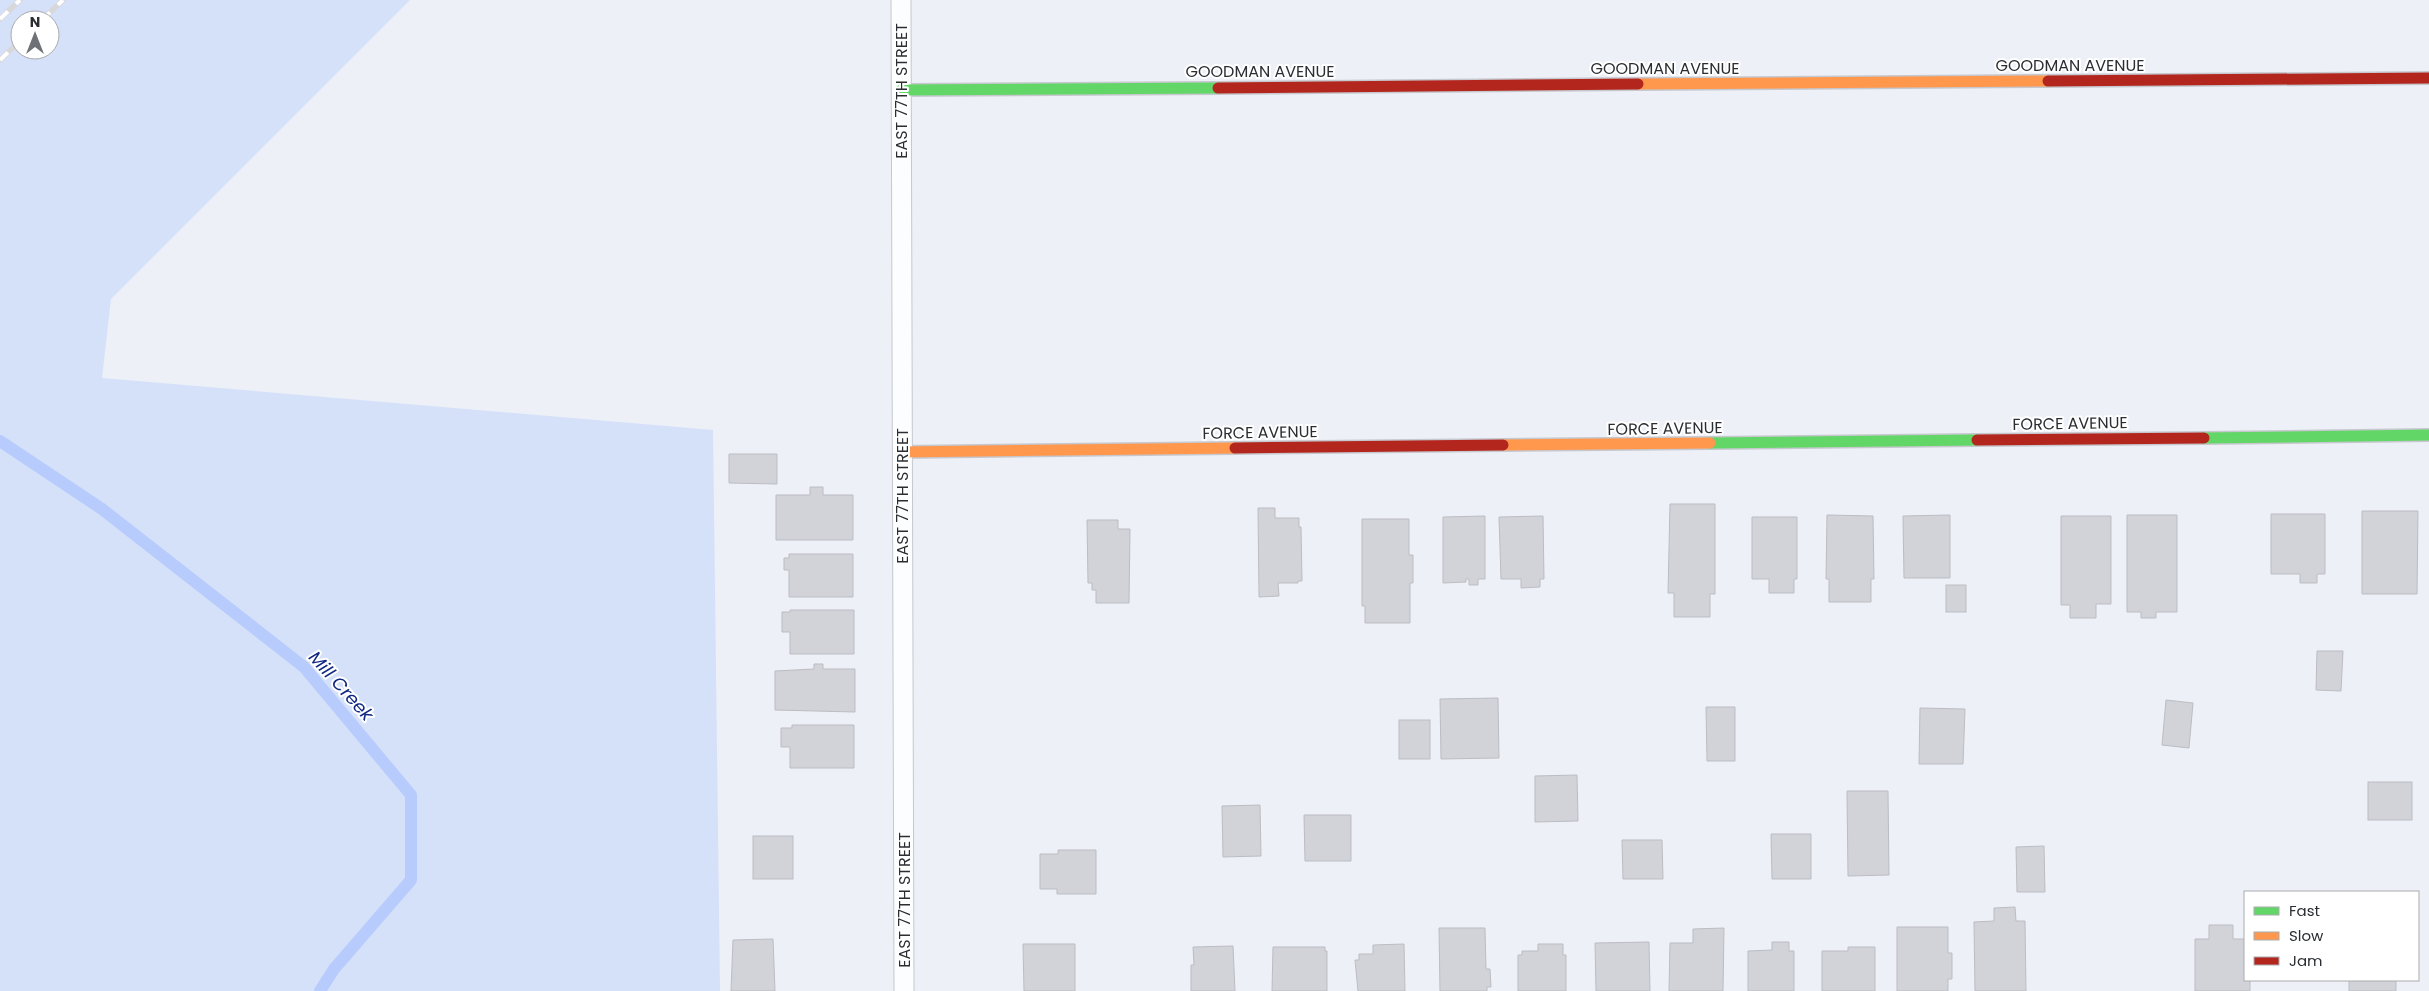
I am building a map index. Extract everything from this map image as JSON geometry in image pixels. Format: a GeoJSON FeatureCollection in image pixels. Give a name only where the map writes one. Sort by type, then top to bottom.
{"type":"FeatureCollection","features":[{"type":"Feature","properties":{"kind":"street","name":"GOODMAN AVENUE"},"geometry":{"type":"LineString","coordinates":[[902,90],[2429,78]]}},
{"type":"Feature","properties":{"kind":"street","name":"FORCE AVENUE"},"geometry":{"type":"LineString","coordinates":[[902,452],[2429,435]]}},
{"type":"Feature","properties":{"kind":"lane","name":"EAST 77TH STREET"},"geometry":{"type":"LineString","coordinates":[[900,0],[902,90],[904,991]]}},
{"type":"Feature","properties":{"kind":"shaded area"},"geometry":{"type":"Polygon","coordinates":[[[0,0],[410,0],[111,299],[102,378],[713,430],[720,991],[0,991],[0,0]]]}},
{"type":"Feature","properties":{"kind":"building"},"geometry":{"type":"Polygon","coordinates":[[[729,454],[777,454],[777,484],[729,483],[729,454]]]}},
{"type":"Feature","properties":{"kind":"building"},"geometry":{"type":"Polygon","coordinates":[[[810,487],[823,487],[823,495],[853,495],[853,540],[776,540],[776,495],[810,495],[810,487]]]}},
{"type":"Feature","properties":{"kind":"building"},"geometry":{"type":"Polygon","coordinates":[[[1670,504],[1715,504],[1715,594],[1710,594],[1710,617],[1674,617],[1674,593],[1668,593],[1670,504]]]}},
{"type":"Feature","properties":{"kind":"building"},"geometry":{"type":"Polygon","coordinates":[[[1258,508],[1275,508],[1275,518],[1299,518],[1299,527],[1301,527],[1302,581],[1298,581],[1298,583],[1278,583],[1279,596],[1259,597],[1258,508]]]}},
{"type":"Feature","properties":{"kind":"building"},"geometry":{"type":"Polygon","coordinates":[[[2362,511],[2418,511],[2417,594],[2362,594],[2362,511]]]}},
{"type":"Feature","properties":{"kind":"building"},"geometry":{"type":"Polygon","coordinates":[[[2271,514],[2325,514],[2325,574],[2317,574],[2317,583],[2300,583],[2300,574],[2271,574],[2271,514]]]}},
{"type":"Feature","properties":{"kind":"building"},"geometry":{"type":"Polygon","coordinates":[[[1827,515],[1873,516],[1874,579],[1871,579],[1871,602],[1829,602],[1829,579],[1826,579],[1827,515]]]}},
{"type":"Feature","properties":{"kind":"building"},"geometry":{"type":"Polygon","coordinates":[[[1950,515],[1950,578],[1904,578],[1903,516],[1950,515]]]}},
{"type":"Feature","properties":{"kind":"building"},"geometry":{"type":"Polygon","coordinates":[[[2127,515],[2177,515],[2177,612],[2156,612],[2156,618],[2141,618],[2141,612],[2127,612],[2127,515]]]}},
{"type":"Feature","properties":{"kind":"building"},"geometry":{"type":"Polygon","coordinates":[[[1485,516],[1485,579],[1478,579],[1478,585],[1469,585],[1469,579],[1466,579],[1466,582],[1443,583],[1443,517],[1485,516]]]}},
{"type":"Feature","properties":{"kind":"building"},"geometry":{"type":"Polygon","coordinates":[[[1543,516],[1544,579],[1540,579],[1540,587],[1521,588],[1521,579],[1501,579],[1499,517],[1543,516]]]}},
{"type":"Feature","properties":{"kind":"building"},"geometry":{"type":"Polygon","coordinates":[[[2061,516],[2111,516],[2111,604],[2096,604],[2096,618],[2070,618],[2070,605],[2061,605],[2061,516]]]}},
{"type":"Feature","properties":{"kind":"building"},"geometry":{"type":"Polygon","coordinates":[[[1752,517],[1797,517],[1797,579],[1794,579],[1794,593],[1769,593],[1769,579],[1752,579],[1752,517]]]}},
{"type":"Feature","properties":{"kind":"building"},"geometry":{"type":"Polygon","coordinates":[[[1362,519],[1409,519],[1409,555],[1413,555],[1413,583],[1410,583],[1410,623],[1365,623],[1365,606],[1362,606],[1362,519]]]}},
{"type":"Feature","properties":{"kind":"building"},"geometry":{"type":"Polygon","coordinates":[[[1087,520],[1118,520],[1118,529],[1130,529],[1129,603],[1096,603],[1096,590],[1092,590],[1092,583],[1088,583],[1087,520]]]}},
{"type":"Feature","properties":{"kind":"building"},"geometry":{"type":"Polygon","coordinates":[[[789,554],[853,554],[853,597],[789,597],[789,570],[784,570],[784,558],[789,558],[789,554]]]}},
{"type":"Feature","properties":{"kind":"building"},"geometry":{"type":"Polygon","coordinates":[[[1946,585],[1966,585],[1966,612],[1946,612],[1946,585]]]}},
{"type":"Feature","properties":{"kind":"building"},"geometry":{"type":"Polygon","coordinates":[[[790,610],[854,610],[854,654],[790,654],[790,632],[782,632],[782,612],[790,612],[790,610]]]}},
{"type":"Feature","properties":{"kind":"building"},"geometry":{"type":"Polygon","coordinates":[[[2317,651],[2343,651],[2341,691],[2316,690],[2317,651]]]}},
{"type":"Feature","properties":{"kind":"building"},"geometry":{"type":"Polygon","coordinates":[[[814,664],[823,664],[823,669],[855,669],[855,712],[775,710],[775,671],[814,669],[814,664]]]}},
{"type":"Feature","properties":{"kind":"building"},"geometry":{"type":"Polygon","coordinates":[[[1498,698],[1499,758],[1441,759],[1440,699],[1498,698]]]}},
{"type":"Feature","properties":{"kind":"building"},"geometry":{"type":"Polygon","coordinates":[[[2166,700],[2193,703],[2189,748],[2162,745],[2166,700]]]}},
{"type":"Feature","properties":{"kind":"building"},"geometry":{"type":"Polygon","coordinates":[[[1706,707],[1735,707],[1735,761],[1707,761],[1706,707]]]}},
{"type":"Feature","properties":{"kind":"building"},"geometry":{"type":"Polygon","coordinates":[[[1920,708],[1965,709],[1963,764],[1919,764],[1920,708]]]}},
{"type":"Feature","properties":{"kind":"building"},"geometry":{"type":"Polygon","coordinates":[[[1399,720],[1430,720],[1430,759],[1399,759],[1399,720]]]}},
{"type":"Feature","properties":{"kind":"building"},"geometry":{"type":"Polygon","coordinates":[[[792,725],[854,725],[854,768],[790,768],[790,747],[781,747],[781,728],[792,728],[792,725]]]}},
{"type":"Feature","properties":{"kind":"building"},"geometry":{"type":"Polygon","coordinates":[[[1577,775],[1578,821],[1535,822],[1535,776],[1577,775]]]}},
{"type":"Feature","properties":{"kind":"building"},"geometry":{"type":"Polygon","coordinates":[[[2368,782],[2412,782],[2412,820],[2368,820],[2368,782]]]}},
{"type":"Feature","properties":{"kind":"building"},"geometry":{"type":"Polygon","coordinates":[[[1847,791],[1888,791],[1889,875],[1848,876],[1847,791]]]}},
{"type":"Feature","properties":{"kind":"building"},"geometry":{"type":"Polygon","coordinates":[[[1260,805],[1261,856],[1223,857],[1222,806],[1260,805]]]}},
{"type":"Feature","properties":{"kind":"building"},"geometry":{"type":"Polygon","coordinates":[[[1304,815],[1351,815],[1351,861],[1305,861],[1304,815]]]}},
{"type":"Feature","properties":{"kind":"building"},"geometry":{"type":"Polygon","coordinates":[[[1771,834],[1811,834],[1811,879],[1772,879],[1771,834]]]}},
{"type":"Feature","properties":{"kind":"building"},"geometry":{"type":"Polygon","coordinates":[[[753,836],[793,836],[793,879],[753,879],[753,836]]]}},
{"type":"Feature","properties":{"kind":"building"},"geometry":{"type":"Polygon","coordinates":[[[1622,840],[1662,840],[1663,879],[1623,879],[1622,840]]]}},
{"type":"Feature","properties":{"kind":"building"},"geometry":{"type":"Polygon","coordinates":[[[2044,846],[2045,892],[2017,892],[2016,847],[2044,846]]]}},
{"type":"Feature","properties":{"kind":"building"},"geometry":{"type":"Polygon","coordinates":[[[1058,850],[1096,850],[1096,894],[1057,894],[1057,889],[1040,889],[1040,854],[1058,854],[1058,850]]]}},
{"type":"Feature","properties":{"kind":"building"},"geometry":{"type":"Polygon","coordinates":[[[2015,907],[2016,921],[2025,921],[2026,991],[1975,991],[1974,922],[1994,921],[1994,908],[2015,907]]]}},
{"type":"Feature","properties":{"kind":"building"},"geometry":{"type":"Polygon","coordinates":[[[2209,925],[2233,925],[2233,939],[2244,939],[2244,981],[2250,981],[2250,991],[2195,991],[2195,939],[2209,939],[2209,925]]]}},
{"type":"Feature","properties":{"kind":"building"},"geometry":{"type":"Polygon","coordinates":[[[1897,927],[1948,927],[1948,953],[1952,953],[1952,979],[1948,979],[1948,991],[1897,991],[1897,927]]]}},
{"type":"Feature","properties":{"kind":"building"},"geometry":{"type":"Polygon","coordinates":[[[1439,928],[1485,928],[1486,969],[1490,969],[1491,987],[1487,987],[1487,991],[1440,991],[1439,928]]]}},
{"type":"Feature","properties":{"kind":"building"},"geometry":{"type":"Polygon","coordinates":[[[1724,928],[1723,991],[1669,991],[1670,943],[1693,943],[1693,929],[1724,928]]]}},
{"type":"Feature","properties":{"kind":"building"},"geometry":{"type":"Polygon","coordinates":[[[773,939],[775,991],[731,991],[733,940],[773,939]]]}},
{"type":"Feature","properties":{"kind":"building"},"geometry":{"type":"Polygon","coordinates":[[[1649,942],[1650,991],[1596,991],[1595,943],[1649,942]]]}},
{"type":"Feature","properties":{"kind":"building"},"geometry":{"type":"Polygon","coordinates":[[[1772,942],[1789,942],[1789,951],[1794,951],[1794,991],[1748,991],[1748,951],[1772,950],[1772,942]]]}},
{"type":"Feature","properties":{"kind":"building"},"geometry":{"type":"Polygon","coordinates":[[[1023,944],[1075,944],[1075,991],[1024,991],[1023,944]]]}},
{"type":"Feature","properties":{"kind":"building"},"geometry":{"type":"Polygon","coordinates":[[[1404,944],[1405,991],[1358,991],[1355,960],[1359,960],[1359,954],[1373,954],[1373,945],[1404,944]]]}},
{"type":"Feature","properties":{"kind":"building"},"geometry":{"type":"Polygon","coordinates":[[[1538,944],[1563,944],[1563,955],[1566,955],[1566,991],[1518,991],[1518,955],[1522,955],[1522,951],[1538,951],[1538,944]]]}},
{"type":"Feature","properties":{"kind":"building"},"geometry":{"type":"Polygon","coordinates":[[[1233,946],[1235,991],[1191,991],[1191,965],[1194,965],[1193,947],[1233,946]]]}},
{"type":"Feature","properties":{"kind":"building"},"geometry":{"type":"Polygon","coordinates":[[[1273,947],[1325,947],[1325,951],[1327,951],[1327,991],[1272,991],[1273,947]]]}},
{"type":"Feature","properties":{"kind":"building"},"geometry":{"type":"Polygon","coordinates":[[[1848,947],[1875,947],[1875,991],[1822,991],[1822,951],[1848,951],[1848,947]]]}},
{"type":"Feature","properties":{"kind":"building"},"geometry":{"type":"Polygon","coordinates":[[[2349,981],[2396,981],[2396,991],[2349,991],[2349,981]]]}},
{"type":"Feature","properties":{"kind":"waterway","name":"Mill Creek"},"geometry":{"type":"LineString","coordinates":[[0,441],[102,509],[304,667],[411,795],[411,880],[334,969],[320,991]]}},
{"type":"Feature","properties":{"kind":"railway"},"geometry":{"type":"LineString","coordinates":[[0,19],[20,0]]}},
{"type":"Feature","properties":{"kind":"railway"},"geometry":{"type":"LineString","coordinates":[[52,10],[63,0]]}},
{"type":"Feature","properties":{"kind":"railway"},"geometry":{"type":"LineString","coordinates":[[0,60],[10,50]]}},
{"type":"Feature","properties":{"kind":"traffic: fast"},"geometry":{"type":"LineString","coordinates":[[901,90],[1218,88]]}},
{"type":"Feature","properties":{"kind":"traffic: fast"},"geometry":{"type":"LineString","coordinates":[[2204,438],[2429,435]]}},
{"type":"Feature","properties":{"kind":"traffic: fast"},"geometry":{"type":"LineString","coordinates":[[1710,443],[1977,440]]}},
{"type":"Feature","properties":{"kind":"traffic: slow"},"geometry":{"type":"LineString","coordinates":[[1638,84],[2048,81]]}},
{"type":"Feature","properties":{"kind":"traffic: slow"},"geometry":{"type":"LineString","coordinates":[[1503,445],[1710,443]]}},
{"type":"Feature","properties":{"kind":"traffic: slow"},"geometry":{"type":"LineString","coordinates":[[901,452],[1235,448]]}},
{"type":"Feature","properties":{"kind":"traffic: jam"},"geometry":{"type":"LineString","coordinates":[[2048,81],[2429,78]]}},
{"type":"Feature","properties":{"kind":"traffic: jam"},"geometry":{"type":"LineString","coordinates":[[1218,88],[1638,84]]}},
{"type":"Feature","properties":{"kind":"traffic: jam"},"geometry":{"type":"LineString","coordinates":[[1977,440],[2204,438]]}},
{"type":"Feature","properties":{"kind":"traffic: jam"},"geometry":{"type":"LineString","coordinates":[[1235,448],[1503,445]]}}]}
